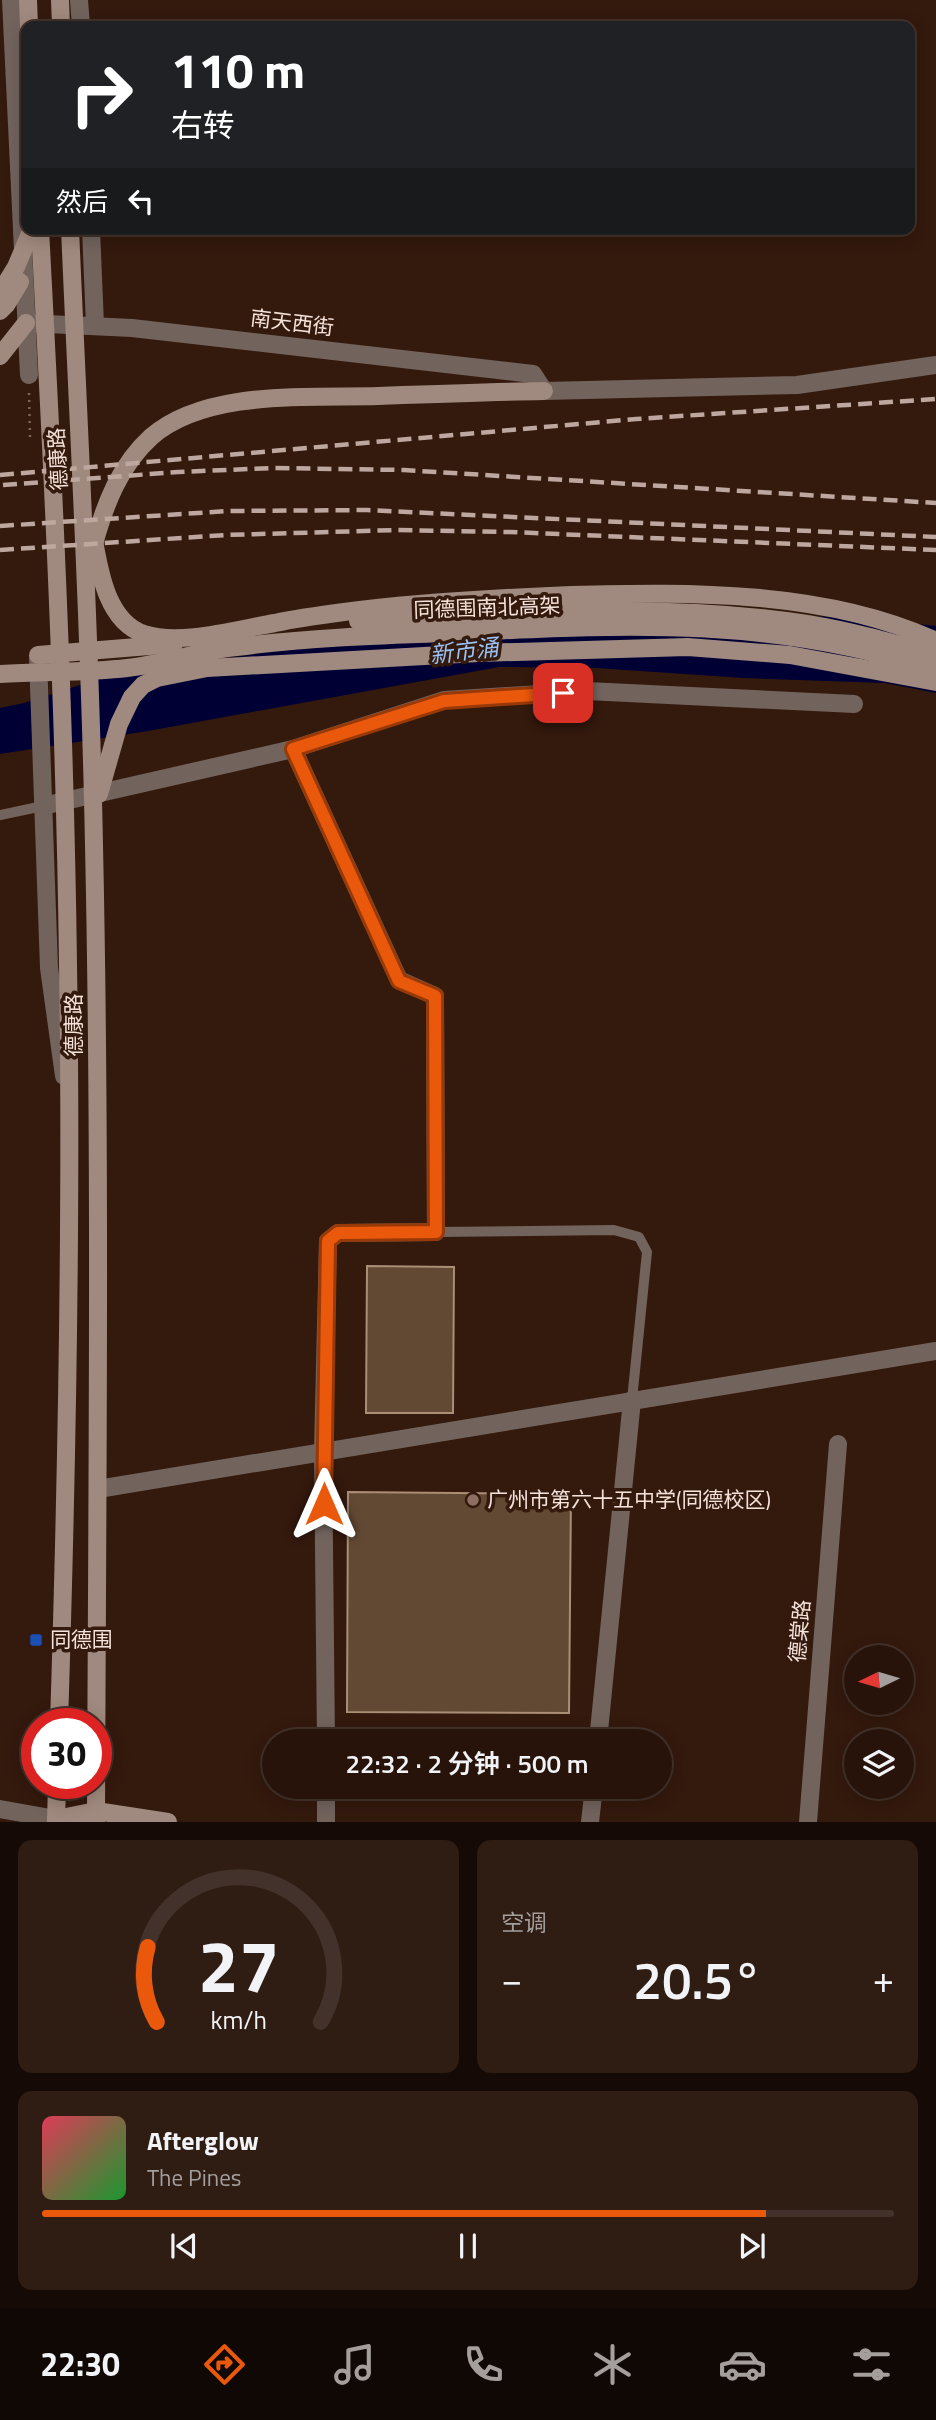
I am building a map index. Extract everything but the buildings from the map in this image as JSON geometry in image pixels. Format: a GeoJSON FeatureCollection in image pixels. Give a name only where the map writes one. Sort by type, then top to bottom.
{"type":"FeatureCollection","features":[{"type":"Feature","properties":{"kind":"main road"},"geometry":{"type":"LineString","coordinates":[[28,0],[29,21]]}},
{"type":"Feature","properties":{"kind":"main road"},"geometry":{"type":"LineString","coordinates":[[1,307],[29,235]]}},
{"type":"Feature","properties":{"kind":"main road","name":"德康路"},"geometry":{"type":"LineString","coordinates":[[40,235],[59,622],[68,965],[69,1314],[59,1708]]}},
{"type":"Feature","properties":{"kind":"main road","name":"德康路"},"geometry":{"type":"LineString","coordinates":[[70,235],[81,474],[96,964],[96,1816]]}},
{"type":"Feature","properties":{"kind":"main road"},"geometry":{"type":"LineString","coordinates":[[1,307],[24,276]]}},
{"type":"Feature","properties":{"kind":"main road"},"geometry":{"type":"LineString","coordinates":[[0,356],[26,315]]}},
{"type":"Feature","properties":{"kind":"main road"},"geometry":{"type":"LineString","coordinates":[[94,544],[111,492],[131,459],[152,437],[174,422],[206,409],[276,398],[544,391]]}},
{"type":"Feature","properties":{"kind":"main road"},"geometry":{"type":"LineString","coordinates":[[81,474],[100,574],[110,601],[124,622],[143,633],[165,637],[223,632],[368,608],[536,596],[641,593],[777,600],[867,617],[936,640]]}},
{"type":"Feature","properties":{"kind":"main road","name":"同德围南北高架"},"geometry":{"type":"LineString","coordinates":[[349,629],[609,612],[712,615],[841,630],[936,655]]}},
{"type":"Feature","properties":{"kind":"main road","name":"同德围南北高架"},"geometry":{"type":"LineString","coordinates":[[0,674],[39,671],[127,649],[196,642],[254,631],[558,628],[746,630],[863,649],[936,671]]}},
{"type":"Feature","properties":{"kind":"main road"},"geometry":{"type":"LineString","coordinates":[[93,821],[105,769],[126,706],[143,685],[156,678],[189,670],[478,653],[688,647],[790,655],[936,682]]}},
{"type":"Feature","properties":{"kind":"main road"},"geometry":{"type":"LineString","coordinates":[[59,1799],[61,1821],[96,1816],[168,1822]]}},
{"type":"Feature","properties":{"kind":"street"},"geometry":{"type":"LineString","coordinates":[[11,0],[21,146]]}},
{"type":"Feature","properties":{"kind":"street"},"geometry":{"type":"LineString","coordinates":[[79,0],[80,21]]}},
{"type":"Feature","properties":{"kind":"street"},"geometry":{"type":"LineString","coordinates":[[23,235],[29,375]]}},
{"type":"Feature","properties":{"kind":"street"},"geometry":{"type":"LineString","coordinates":[[91,235],[95,325]]}},
{"type":"Feature","properties":{"kind":"street","name":"南天西街"},"geometry":{"type":"LineString","coordinates":[[1,307],[26,315],[95,325],[533,374],[544,391]]}},
{"type":"Feature","properties":{"kind":"street"},"geometry":{"type":"LineString","coordinates":[[544,391],[797,385],[936,365]]}},
{"type":"Feature","properties":{"kind":"street"},"geometry":{"type":"LineString","coordinates":[[39,671],[49,968],[69,1104]]}},
{"type":"Feature","properties":{"kind":"street"},"geometry":{"type":"LineString","coordinates":[[43,806],[293,749],[444,701],[587,691],[854,704]]}},
{"type":"Feature","properties":{"kind":"street"},"geometry":{"type":"LineString","coordinates":[[293,749],[399,981],[435,996],[436,1232],[338,1233],[328,1241],[323,1451],[326,1729]]}},
{"type":"Feature","properties":{"kind":"street"},"geometry":{"type":"LineString","coordinates":[[97,1489],[936,1351]]}},
{"type":"Feature","properties":{"kind":"street"},"geometry":{"type":"LineString","coordinates":[[599,1729],[632,1401]]}},
{"type":"Feature","properties":{"kind":"street","name":"德棠路"},"geometry":{"type":"LineString","coordinates":[[808,1822],[838,1444]]}},
{"type":"Feature","properties":{"kind":"street"},"geometry":{"type":"LineString","coordinates":[[326,1799],[326,1822]]}},
{"type":"Feature","properties":{"kind":"street"},"geometry":{"type":"LineString","coordinates":[[590,1822],[593,1799]]}},
{"type":"Feature","properties":{"kind":"street"},"geometry":{"type":"LineString","coordinates":[[0,1809],[61,1821]]}},
{"type":"Feature","properties":{"kind":"lane"},"geometry":{"type":"LineString","coordinates":[[0,815],[43,806]]}},
{"type":"Feature","properties":{"kind":"lane"},"geometry":{"type":"LineString","coordinates":[[436,1232],[614,1230],[639,1237],[646,1252],[632,1401]]}},
{"type":"Feature","properties":{"kind":"water","name":"新市涌"},"geometry":{"type":"Polygon","coordinates":[[[839,616],[936,626],[936,693],[885,683],[743,678],[596,668],[499,667],[148,731],[0,754],[0,708],[117,673],[421,631],[839,616]]]}},
{"type":"Feature","properties":{"kind":"railway"},"geometry":{"type":"LineString","coordinates":[[0,475],[636,419],[936,399]]}},
{"type":"Feature","properties":{"kind":"railway"},"geometry":{"type":"LineString","coordinates":[[3,485],[274,468],[404,470],[936,503]]}},
{"type":"Feature","properties":{"kind":"railway"},"geometry":{"type":"LineString","coordinates":[[0,526],[228,511],[367,510],[936,537]]}},
{"type":"Feature","properties":{"kind":"railway"},"geometry":{"type":"LineString","coordinates":[[0,550],[226,535],[398,530],[510,532],[936,550]]}},
{"type":"Feature","properties":{"kind":"place","name":"广州市第六十五中学(同德校区)"},"geometry":{"type":"Point","coordinates":[473,1500]}},
{"type":"Feature","properties":{"kind":"place","name":"同德围"},"geometry":{"type":"Point","coordinates":[36,1640]}},
{"type":"Feature","properties":{"kind":"route"},"geometry":{"type":"LineString","coordinates":[[324,1504],[328,1241],[338,1233],[436,1232],[435,996],[399,981],[293,749],[444,701],[563,693]]}}]}
